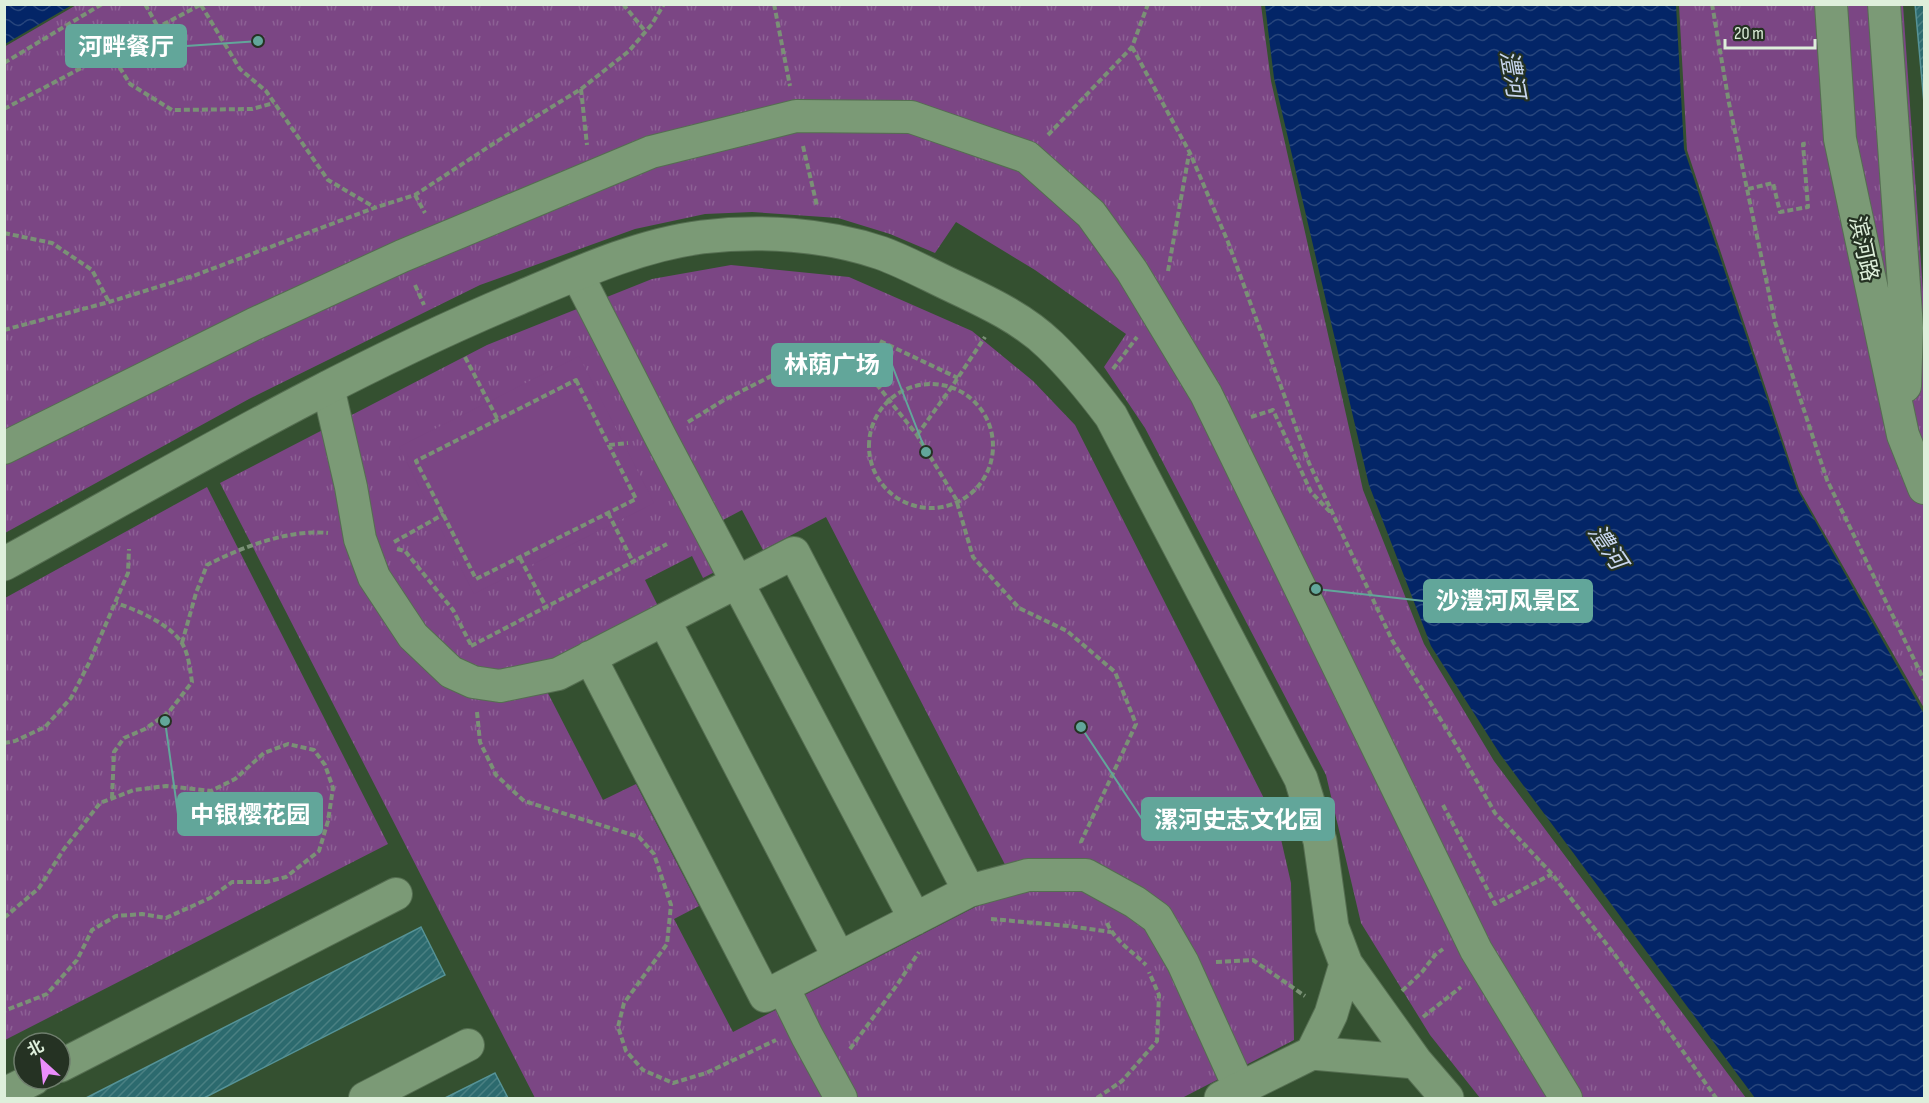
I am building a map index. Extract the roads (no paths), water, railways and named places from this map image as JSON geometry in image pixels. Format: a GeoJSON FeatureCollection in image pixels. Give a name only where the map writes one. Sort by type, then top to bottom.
{"type":"FeatureCollection","features":[{"type":"Feature","properties":{"kind":"street","name":"滨河路"},"geometry":{"type":"LineString","coordinates":[[1831,4],[1840,139],[1903,435],[1924,488]]}},
{"type":"Feature","properties":{"kind":"street"},"geometry":{"type":"LineString","coordinates":[[1884,4],[1916,324],[1903,435]]}},
{"type":"Feature","properties":{"kind":"street"},"geometry":{"type":"LineString","coordinates":[[4,448],[254,324],[402,256],[651,152],[796,116],[910,117],[1027,157],[1091,214],[1132,271],[1206,394],[1481,959],[1566,1098]]}},
{"type":"Feature","properties":{"kind":"street"},"geometry":{"type":"LineString","coordinates":[[4,564],[328,387],[444,330],[577,274],[659,244],[704,237],[759,235],[824,238],[882,254],[1003,310],[1049,345],[1094,393],[1111,416],[1301,779],[1320,841],[1332,927],[1346,964],[1447,1098]]}},
{"type":"Feature","properties":{"kind":"street"},"geometry":{"type":"LineString","coordinates":[[577,274],[919,932]]}},
{"type":"Feature","properties":{"kind":"street"},"geometry":{"type":"LineString","coordinates":[[328,387],[351,487],[373,543],[374,577],[413,636],[451,672],[472,682],[500,686],[558,674],[794,553],[969,891]]}},
{"type":"Feature","properties":{"kind":"street"},"geometry":{"type":"LineString","coordinates":[[664,620],[839,958]]}},
{"type":"Feature","properties":{"kind":"street"},"geometry":{"type":"LineString","coordinates":[[590,657],[765,996],[839,958],[919,932],[969,891],[1028,875],[1086,875],[1135,902],[1157,918],[1183,963],[1231,1094],[1312,1053],[1399,1037]]}},
{"type":"Feature","properties":{"kind":"street"},"geometry":{"type":"LineString","coordinates":[[72,1060],[396,894]]}},
{"type":"Feature","properties":{"kind":"street"},"geometry":{"type":"LineString","coordinates":[[1312,1053],[1332,1014],[1346,964]]}},
{"type":"Feature","properties":{"kind":"street"},"geometry":{"type":"LineString","coordinates":[[783,987],[841,1098]]}},
{"type":"Feature","properties":{"kind":"street"},"geometry":{"type":"LineString","coordinates":[[365,1098],[468,1045]]}},
{"type":"Feature","properties":{"kind":"water"},"geometry":{"type":"Polygon","coordinates":[[[5,4],[72,4],[72,5],[5,44],[5,4]]]}},
{"type":"Feature","properties":{"kind":"water","name":"澧河"},"geometry":{"type":"Polygon","coordinates":[[[1265,5],[1676,5],[1684,149],[1797,489],[1924,714],[1924,1098],[1755,1098],[1500,754],[1431,646],[1369,485],[1274,78],[1265,5]]]}},
{"type":"Feature","properties":{"kind":"place","name":"河畔餐厅"},"geometry":{"type":"Point","coordinates":[258,41]}},
{"type":"Feature","properties":{"kind":"place","name":"林荫广场"},"geometry":{"type":"Point","coordinates":[926,452]}},
{"type":"Feature","properties":{"kind":"place","name":"沙澧河风景区"},"geometry":{"type":"Point","coordinates":[1316,589]}},
{"type":"Feature","properties":{"kind":"place","name":"中银樱花园"},"geometry":{"type":"Point","coordinates":[165,721]}},
{"type":"Feature","properties":{"kind":"place","name":"漯河史志文化园"},"geometry":{"type":"Point","coordinates":[1081,727]}}]}
